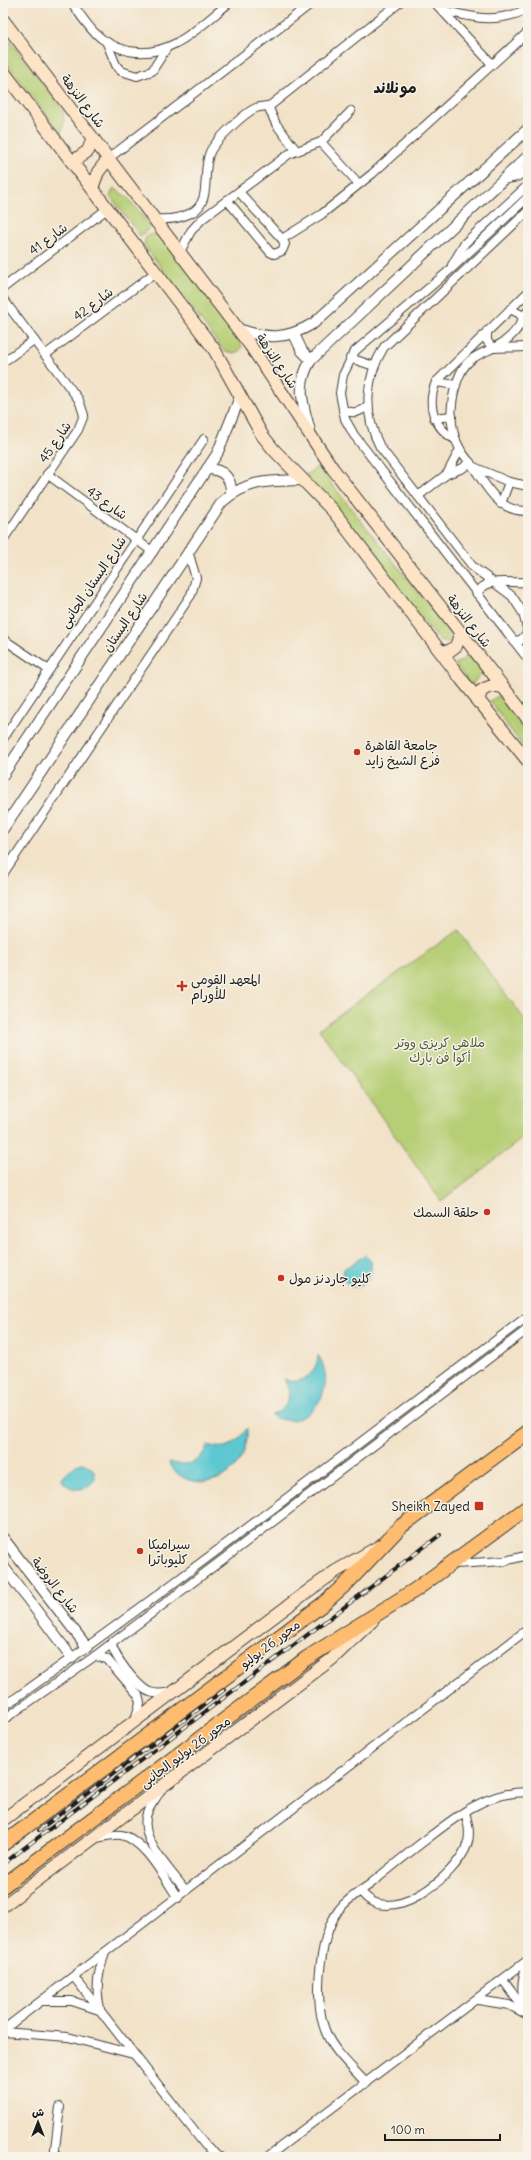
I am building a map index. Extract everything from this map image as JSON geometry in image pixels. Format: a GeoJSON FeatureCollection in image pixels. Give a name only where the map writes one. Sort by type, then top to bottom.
{"type":"FeatureCollection","features":[{"type":"Feature","properties":{"kind":"highway","name":"محور 26 يوليو"},"geometry":{"type":"LineString","coordinates":[[3,1844],[323,1604],[348,1582],[381,1545],[411,1518],[528,1432]]}},
{"type":"Feature","properties":{"kind":"highway"},"geometry":{"type":"LineString","coordinates":[[3,1886],[306,1658],[378,1614],[452,1564],[528,1507]]}},
{"type":"Feature","properties":{"kind":"main road","name":"شارع النزهة"},"geometry":{"type":"LineString","coordinates":[[3,20],[238,329],[333,469],[528,719]]}},
{"type":"Feature","properties":{"kind":"main road"},"geometry":{"type":"LineString","coordinates":[[5,77],[92,188],[214,349],[262,435],[334,512],[442,652],[478,702],[528,761]]}},
{"type":"Feature","properties":{"kind":"main road"},"geometry":{"type":"LineString","coordinates":[[72,162],[88,151],[93,138]]}},
{"type":"Feature","properties":{"kind":"main road"},"geometry":{"type":"LineString","coordinates":[[92,188],[98,172],[109,158]]}},
{"type":"Feature","properties":{"kind":"main road"},"geometry":{"type":"LineString","coordinates":[[442,652],[448,652],[456,646],[461,633]]}},
{"type":"Feature","properties":{"kind":"main road"},"geometry":{"type":"LineString","coordinates":[[478,702],[481,691],[488,687],[503,687]]}},
{"type":"Feature","properties":{"kind":"main road"},"geometry":{"type":"LineString","coordinates":[[3,1820],[317,1584],[381,1545]]}},
{"type":"Feature","properties":{"kind":"main road","name":"محور 26 يوليو الجانبى"},"geometry":{"type":"LineString","coordinates":[[3,1906],[332,1659],[378,1614]]}},
{"type":"Feature","properties":{"kind":"street"},"geometry":{"type":"LineString","coordinates":[[72,3],[93,32],[106,42],[135,52],[166,49],[182,40],[229,3]]}},
{"type":"Feature","properties":{"kind":"street"},"geometry":{"type":"LineString","coordinates":[[109,158],[312,3]]}},
{"type":"Feature","properties":{"kind":"street"},"geometry":{"type":"LineString","coordinates":[[155,219],[176,218],[196,211],[203,203],[206,163],[216,143],[254,108],[268,106],[399,3]]}},
{"type":"Feature","properties":{"kind":"street"},"geometry":{"type":"LineString","coordinates":[[435,3],[492,64]]}},
{"type":"Feature","properties":{"kind":"street"},"geometry":{"type":"LineString","coordinates":[[442,10],[472,18],[490,19],[508,17],[528,8]]}},
{"type":"Feature","properties":{"kind":"street"},"geometry":{"type":"LineString","coordinates":[[282,239],[322,214],[359,184],[528,32]]}},
{"type":"Feature","properties":{"kind":"street"},"geometry":{"type":"LineString","coordinates":[[106,42],[116,65],[121,71],[137,76],[152,71],[166,49]]}},
{"type":"Feature","properties":{"kind":"street"},"geometry":{"type":"LineString","coordinates":[[268,106],[276,124],[296,150]]}},
{"type":"Feature","properties":{"kind":"street"},"geometry":{"type":"LineString","coordinates":[[180,252],[187,237],[202,219],[296,150],[311,147],[321,142],[351,112]]}},
{"type":"Feature","properties":{"kind":"street"},"geometry":{"type":"LineString","coordinates":[[238,329],[258,336],[270,337],[294,334],[322,317],[528,128]]}},
{"type":"Feature","properties":{"kind":"street"},"geometry":{"type":"LineString","coordinates":[[321,142],[359,184]]}},
{"type":"Feature","properties":{"kind":"street"},"geometry":{"type":"LineString","coordinates":[[312,439],[301,392],[305,370],[311,360],[528,156]]}},
{"type":"Feature","properties":{"kind":"street"},"geometry":{"type":"LineString","coordinates":[[502,180],[517,177],[528,169]]}},
{"type":"Feature","properties":{"kind":"street"},"geometry":{"type":"LineString","coordinates":[[451,269],[465,243],[528,185]]}},
{"type":"Feature","properties":{"kind":"street"},"geometry":{"type":"LineString","coordinates":[[227,200],[270,252],[274,254],[282,251],[285,244],[282,239],[239,192]]}},
{"type":"Feature","properties":{"kind":"street"},"geometry":{"type":"LineString","coordinates":[[528,197],[451,269],[361,344],[350,358],[341,384],[343,410],[354,435],[528,659]]}},
{"type":"Feature","properties":{"kind":"street","name":"شارع 41"},"geometry":{"type":"LineString","coordinates":[[3,288],[108,209]]}},
{"type":"Feature","properties":{"kind":"street"},"geometry":{"type":"LineString","coordinates":[[196,211],[202,219]]}},
{"type":"Feature","properties":{"kind":"street"},"geometry":{"type":"LineString","coordinates":[[514,641],[524,638],[528,632],[518,604],[497,583],[484,576],[474,567],[380,447],[371,427],[368,405],[368,390],[374,366],[389,341],[528,211]]}},
{"type":"Feature","properties":{"kind":"street","name":"شارع 42"},"geometry":{"type":"LineString","coordinates":[[45,355],[156,272]]}},
{"type":"Feature","properties":{"kind":"street"},"geometry":{"type":"LineString","coordinates":[[456,440],[443,431],[434,418],[431,396],[436,382],[528,292]]}},
{"type":"Feature","properties":{"kind":"street","name":"شارع 45"},"geometry":{"type":"LineString","coordinates":[[3,299],[79,400],[84,415],[82,423],[3,540]]}},
{"type":"Feature","properties":{"kind":"street"},"geometry":{"type":"LineString","coordinates":[[510,309],[517,312],[528,330]]}},
{"type":"Feature","properties":{"kind":"street"},"geometry":{"type":"LineString","coordinates":[[528,310],[523,321],[510,337],[493,348],[472,358],[462,370],[452,400],[452,416],[456,440],[460,449],[493,497],[501,504],[517,510],[528,511]]}},
{"type":"Feature","properties":{"kind":"street"},"geometry":{"type":"LineString","coordinates":[[487,331],[487,341],[493,348]]}},
{"type":"Feature","properties":{"kind":"street"},"geometry":{"type":"LineString","coordinates":[[294,334],[302,351],[311,360]]}},
{"type":"Feature","properties":{"kind":"street"},"geometry":{"type":"LineString","coordinates":[[3,362],[34,340]]}},
{"type":"Feature","properties":{"kind":"street"},"geometry":{"type":"LineString","coordinates":[[493,348],[528,347]]}},
{"type":"Feature","properties":{"kind":"street"},"geometry":{"type":"LineString","coordinates":[[350,358],[374,366]]}},
{"type":"Feature","properties":{"kind":"street"},"geometry":{"type":"LineString","coordinates":[[436,382],[456,385]]}},
{"type":"Feature","properties":{"kind":"street","name":"شارع البستان"},"geometry":{"type":"LineString","coordinates":[[3,775],[207,469],[225,438],[240,397]]}},
{"type":"Feature","properties":{"kind":"street"},"geometry":{"type":"LineString","coordinates":[[343,410],[348,412],[359,412],[368,405]]}},
{"type":"Feature","properties":{"kind":"street"},"geometry":{"type":"LineString","coordinates":[[434,418],[452,416]]}},
{"type":"Feature","properties":{"kind":"street","name":"شارع البستان الجانبى"},"geometry":{"type":"LineString","coordinates":[[3,739],[204,439]]}},
{"type":"Feature","properties":{"kind":"street"},"geometry":{"type":"LineString","coordinates":[[447,474],[460,449]]}},
{"type":"Feature","properties":{"kind":"street"},"geometry":{"type":"LineString","coordinates":[[418,496],[447,474],[471,464]]}},
{"type":"Feature","properties":{"kind":"street"},"geometry":{"type":"LineString","coordinates":[[471,464],[509,482],[528,486]]}},
{"type":"Feature","properties":{"kind":"street"},"geometry":{"type":"LineString","coordinates":[[207,469],[215,469],[223,472],[229,478],[232,486],[231,494]]}},
{"type":"Feature","properties":{"kind":"street","name":"شارع 43"},"geometry":{"type":"LineString","coordinates":[[47,474],[153,552]]}},
{"type":"Feature","properties":{"kind":"street","name":"شارع البستان"},"geometry":{"type":"LineString","coordinates":[[3,829],[222,502],[231,494],[246,486],[262,482],[303,480]]}},
{"type":"Feature","properties":{"kind":"street"},"geometry":{"type":"LineString","coordinates":[[501,504],[509,482]]}},
{"type":"Feature","properties":{"kind":"street"},"geometry":{"type":"LineString","coordinates":[[3,874],[193,591],[196,578],[188,551]]}},
{"type":"Feature","properties":{"kind":"street"},"geometry":{"type":"LineString","coordinates":[[477,594],[485,584],[528,582]]}},
{"type":"Feature","properties":{"kind":"street"},"geometry":{"type":"LineString","coordinates":[[3,638],[49,670]]}},
{"type":"Feature","properties":{"kind":"street"},"geometry":{"type":"LineString","coordinates":[[69,1654],[87,1648],[208,1556],[395,1418],[528,1316]]}},
{"type":"Feature","properties":{"kind":"street"},"geometry":{"type":"LineString","coordinates":[[3,1720],[95,1656],[528,1329]]}},
{"type":"Feature","properties":{"kind":"street"},"geometry":{"type":"LineString","coordinates":[[395,1418],[401,1425]]}},
{"type":"Feature","properties":{"kind":"street","name":"شارع الروضة"},"geometry":{"type":"LineString","coordinates":[[3,1538],[87,1648]]}},
{"type":"Feature","properties":{"kind":"street"},"geometry":{"type":"LineString","coordinates":[[452,1564],[505,1561],[528,1555]]}},
{"type":"Feature","properties":{"kind":"street"},"geometry":{"type":"LineString","coordinates":[[208,1556],[215,1565]]}},
{"type":"Feature","properties":{"kind":"street"},"geometry":{"type":"LineString","coordinates":[[3,1566],[69,1654],[83,1664]]}},
{"type":"Feature","properties":{"kind":"street"},"geometry":{"type":"LineString","coordinates":[[3,2031],[528,1629]]}},
{"type":"Feature","properties":{"kind":"street"},"geometry":{"type":"LineString","coordinates":[[3,1707],[69,1654],[80,1639]]}},
{"type":"Feature","properties":{"kind":"street"},"geometry":{"type":"LineString","coordinates":[[112,1642],[115,1655],[145,1690],[154,1693],[173,1692]]}},
{"type":"Feature","properties":{"kind":"street"},"geometry":{"type":"LineString","coordinates":[[95,1656],[107,1659],[138,1695],[140,1703],[135,1721]]}},
{"type":"Feature","properties":{"kind":"street"},"geometry":{"type":"LineString","coordinates":[[161,1788],[146,1816],[146,1835],[151,1845],[186,1892]]}},
{"type":"Feature","properties":{"kind":"street"},"geometry":{"type":"LineString","coordinates":[[366,2083],[333,2044],[325,2032],[320,2012],[319,1991],[326,1938],[330,1926],[343,1905],[482,1800],[493,1796],[516,1792],[528,1792]]}},
{"type":"Feature","properties":{"kind":"street"},"geometry":{"type":"LineString","coordinates":[[361,1891],[366,1899],[375,1904],[387,1906],[408,1900],[434,1884],[464,1854],[469,1832],[465,1812]]}},
{"type":"Feature","properties":{"kind":"street"},"geometry":{"type":"LineString","coordinates":[[94,1838],[122,1835],[136,1842],[178,1898]]}},
{"type":"Feature","properties":{"kind":"street"},"geometry":{"type":"LineString","coordinates":[[136,1842],[140,1836],[146,1835]]}},
{"type":"Feature","properties":{"kind":"street"},"geometry":{"type":"LineString","coordinates":[[168,1883],[176,1877]]}},
{"type":"Feature","properties":{"kind":"street"},"geometry":{"type":"LineString","coordinates":[[101,2011],[97,1990],[98,1977],[105,1953]]}},
{"type":"Feature","properties":{"kind":"street"},"geometry":{"type":"LineString","coordinates":[[268,2157],[478,2000],[528,1960]]}},
{"type":"Feature","properties":{"kind":"street"},"geometry":{"type":"LineString","coordinates":[[528,1964],[522,1986],[524,2006],[528,2015]]}},
{"type":"Feature","properties":{"kind":"street"},"geometry":{"type":"LineString","coordinates":[[74,1977],[205,2145],[221,2157]]}},
{"type":"Feature","properties":{"kind":"street"},"geometry":{"type":"LineString","coordinates":[[503,1980],[528,2015]]}},
{"type":"Feature","properties":{"kind":"street"},"geometry":{"type":"LineString","coordinates":[[478,2000],[504,2003],[528,2015]]}},
{"type":"Feature","properties":{"kind":"street"},"geometry":{"type":"LineString","coordinates":[[41,2002],[72,2001],[101,2011]]}},
{"type":"Feature","properties":{"kind":"street"},"geometry":{"type":"LineString","coordinates":[[3,2031],[68,2037],[134,2054]]}},
{"type":"Feature","properties":{"kind":"street"},"geometry":{"type":"LineString","coordinates":[[54,2157],[60,2107]]}},
{"type":"Feature","properties":{"kind":"street"},"geometry":{"type":"LineString","coordinates":[[205,2145],[210,2157]]}},
{"type":"Feature","properties":{"kind":"green space"},"geometry":{"type":"Polygon","coordinates":[[[3,32],[63,110],[64,121],[61,134],[3,59],[3,32]]]}},
{"type":"Feature","properties":{"kind":"green space"},"geometry":{"type":"Polygon","coordinates":[[[114,188],[128,198],[151,227],[140,236],[110,196],[114,188]]]}},
{"type":"Feature","properties":{"kind":"green space"},"geometry":{"type":"Polygon","coordinates":[[[153,234],[161,235],[237,337],[242,346],[239,351],[234,353],[224,351],[144,245],[146,237],[153,234]]]}},
{"type":"Feature","properties":{"kind":"green space"},"geometry":{"type":"Polygon","coordinates":[[[318,467],[451,633],[452,638],[447,643],[438,639],[305,475],[318,467]]]}},
{"type":"Feature","properties":{"kind":"green space"},"geometry":{"type":"Polygon","coordinates":[[[468,650],[486,673],[478,677],[471,686],[455,664],[464,660],[468,650]]]}},
{"type":"Feature","properties":{"kind":"green space"},"geometry":{"type":"Polygon","coordinates":[[[498,696],[528,733],[528,754],[490,701],[498,696]]]}},
{"type":"Feature","properties":{"kind":"green space","name":"ملاهى كريزى ووتر أكوا فن بارك"},"geometry":{"type":"Polygon","coordinates":[[[458,930],[528,1024],[528,1134],[441,1201],[319,1029],[458,930]]]}},
{"type":"Feature","properties":{"kind":"water"},"geometry":{"type":"Polygon","coordinates":[[[365,1255],[371,1261],[370,1275],[362,1284],[352,1287],[345,1280],[343,1275],[344,1269],[365,1255]]]}},
{"type":"Feature","properties":{"kind":"water"},"geometry":{"type":"Polygon","coordinates":[[[318,1355],[324,1369],[325,1383],[322,1395],[316,1406],[306,1415],[295,1420],[283,1420],[271,1415],[282,1409],[288,1401],[289,1396],[287,1385],[284,1379],[296,1381],[307,1376],[315,1367],[318,1355]]]}},
{"type":"Feature","properties":{"kind":"water"},"geometry":{"type":"Polygon","coordinates":[[[247,1428],[247,1438],[242,1456],[231,1471],[223,1477],[204,1482],[193,1481],[181,1476],[170,1465],[169,1462],[187,1464],[197,1460],[202,1456],[207,1445],[214,1447],[226,1447],[239,1439],[247,1428]]]}},
{"type":"Feature","properties":{"kind":"water"},"geometry":{"type":"Polygon","coordinates":[[[81,1463],[92,1468],[95,1479],[84,1488],[75,1489],[66,1485],[62,1481],[63,1477],[76,1465],[81,1463]]]}},
{"type":"Feature","properties":{"kind":"railway"},"geometry":{"type":"LineString","coordinates":[[3,1864],[440,1535]]}},
{"type":"Feature","properties":{"kind":"railway"},"geometry":{"type":"LineString","coordinates":[[39,1830],[224,1690]]}},
{"type":"Feature","properties":{"kind":"place","name":"جامعة القاهرة فرع الشيخ زايد"},"geometry":{"type":"Point","coordinates":[357,752]}},
{"type":"Feature","properties":{"kind":"place","name":"المعهد القومى للأورام"},"geometry":{"type":"Point","coordinates":[182,986]}},
{"type":"Feature","properties":{"kind":"place","name":"حلقة السمك"},"geometry":{"type":"Point","coordinates":[487,1212]}},
{"type":"Feature","properties":{"kind":"place","name":"كليو جاردنز مول"},"geometry":{"type":"Point","coordinates":[281,1278]}},
{"type":"Feature","properties":{"kind":"place","name":"Sheikh Zayed"},"geometry":{"type":"Point","coordinates":[479,1506]}},
{"type":"Feature","properties":{"kind":"place","name":"سيراميكا كليوباترا"},"geometry":{"type":"Point","coordinates":[140,1551]}},
{"type":"Feature","properties":{"kind":"district","name":"مونلاند"},"geometry":{"type":"Point","coordinates":[395,87]}}]}
